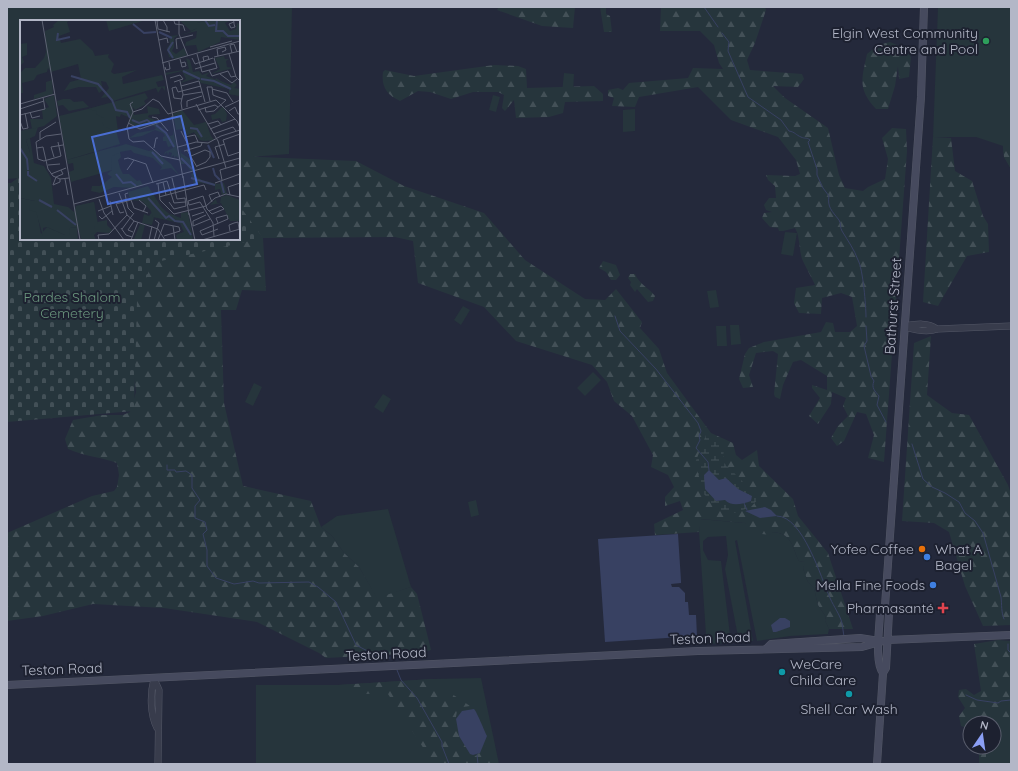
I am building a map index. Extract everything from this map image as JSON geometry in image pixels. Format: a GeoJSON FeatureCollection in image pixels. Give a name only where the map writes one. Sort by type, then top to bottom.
{"type":"FeatureCollection","features":[{"type":"Feature","properties":{"kind":"main road","name":"Bathurst Street"},"geometry":{"type":"LineString","coordinates":[[877,764],[883,673],[886,668],[888,640],[889,612],[885,606],[921,97],[924,7]]}},
{"type":"Feature","properties":{"kind":"main road","name":"Bathurst Street"},"geometry":{"type":"LineString","coordinates":[[883,673],[879,668],[879,642],[880,611],[885,606]]}},
{"type":"Feature","properties":{"kind":"main road"},"geometry":{"type":"LineString","coordinates":[[879,642],[888,640],[1011,635]]}},
{"type":"Feature","properties":{"kind":"main road","name":"Teston Road"},"geometry":{"type":"LineString","coordinates":[[7,685],[766,649],[771,644],[860,638],[879,642]]}},
{"type":"Feature","properties":{"kind":"street"},"geometry":{"type":"LineString","coordinates":[[905,327],[915,330],[932,331],[937,329],[1011,326]]}},
{"type":"Feature","properties":{"kind":"street"},"geometry":{"type":"LineString","coordinates":[[154,679],[159,690],[159,721],[157,728],[158,764]]}},
{"type":"Feature","properties":{"kind":"green space"},"geometry":{"type":"Polygon","coordinates":[[[7,7],[292,7],[289,154],[240,158],[240,20],[20,20],[20,178],[7,179],[7,7]]]}},
{"type":"Feature","properties":{"kind":"green space"},"geometry":{"type":"Polygon","coordinates":[[[499,7],[575,7],[573,28],[542,26],[497,10],[499,7]]]}},
{"type":"Feature","properties":{"kind":"green space"},"geometry":{"type":"Polygon","coordinates":[[[600,7],[606,7],[606,14],[610,16],[612,32],[604,32],[600,7]]]}},
{"type":"Feature","properties":{"kind":"green space"},"geometry":{"type":"Polygon","coordinates":[[[661,7],[765,7],[766,10],[755,43],[747,60],[750,70],[802,74],[804,79],[798,87],[773,86],[785,98],[828,128],[839,175],[845,188],[863,191],[885,179],[888,159],[882,138],[892,128],[906,129],[907,151],[884,462],[868,458],[874,435],[866,414],[857,412],[844,441],[837,446],[831,438],[838,426],[848,416],[843,406],[846,398],[832,392],[831,404],[818,424],[809,416],[820,398],[812,388],[812,385],[827,390],[827,376],[801,360],[793,362],[783,385],[780,399],[775,397],[774,394],[778,354],[773,351],[756,353],[749,375],[753,387],[743,388],[739,379],[745,354],[749,348],[764,342],[821,332],[826,322],[833,323],[835,332],[850,332],[857,326],[852,297],[841,293],[822,298],[821,314],[799,313],[794,303],[796,288],[815,285],[802,259],[797,231],[795,228],[779,231],[778,228],[770,227],[762,218],[764,213],[772,212],[766,210],[764,205],[769,198],[776,198],[775,186],[768,180],[766,175],[795,176],[800,174],[796,160],[778,137],[731,120],[698,87],[639,97],[635,107],[612,106],[614,98],[608,96],[608,90],[618,88],[623,90],[629,83],[688,78],[693,68],[723,69],[719,63],[714,45],[700,31],[660,31],[661,7]]]}},
{"type":"Feature","properties":{"kind":"green space"},"geometry":{"type":"Polygon","coordinates":[[[938,7],[1011,7],[1011,169],[1004,157],[1003,146],[976,137],[933,137],[938,7]]]}},
{"type":"Feature","properties":{"kind":"green space"},"geometry":{"type":"Polygon","coordinates":[[[890,42],[904,48],[911,57],[909,77],[899,79],[898,66],[895,86],[888,109],[876,109],[870,102],[863,89],[862,83],[865,62],[867,54],[878,45],[890,42]]]}},
{"type":"Feature","properties":{"kind":"green space"},"geometry":{"type":"Polygon","coordinates":[[[494,65],[518,66],[526,69],[527,88],[594,86],[603,94],[603,101],[565,102],[563,113],[549,117],[516,118],[514,100],[505,111],[502,108],[504,95],[498,92],[473,92],[451,99],[430,92],[418,91],[400,101],[388,93],[383,82],[383,72],[385,70],[414,76],[494,65]]]}},
{"type":"Feature","properties":{"kind":"green space"},"geometry":{"type":"Polygon","coordinates":[[[564,73],[574,74],[573,94],[562,93],[564,73]]]}},
{"type":"Feature","properties":{"kind":"green space"},"geometry":{"type":"Polygon","coordinates":[[[493,95],[500,97],[496,112],[489,110],[493,95]]]}},
{"type":"Feature","properties":{"kind":"green space"},"geometry":{"type":"Polygon","coordinates":[[[635,109],[635,131],[623,132],[623,110],[635,109]]]}},
{"type":"Feature","properties":{"kind":"green space"},"geometry":{"type":"Polygon","coordinates":[[[933,137],[951,138],[955,171],[972,181],[983,216],[988,224],[989,252],[967,256],[938,306],[923,302],[933,137]]]}},
{"type":"Feature","properties":{"kind":"green space"},"geometry":{"type":"Polygon","coordinates":[[[1003,146],[1011,148],[1011,169],[1004,157],[1003,146]]]}},
{"type":"Feature","properties":{"kind":"green space"},"geometry":{"type":"Polygon","coordinates":[[[240,156],[356,161],[404,186],[484,213],[525,260],[585,299],[605,300],[616,289],[642,322],[640,328],[659,349],[667,373],[711,433],[733,443],[736,455],[742,460],[757,450],[759,466],[793,499],[798,516],[828,553],[853,629],[829,629],[825,620],[826,617],[818,605],[814,588],[808,582],[803,568],[805,562],[799,561],[790,540],[783,535],[771,532],[771,535],[753,533],[745,523],[701,519],[699,532],[655,535],[654,524],[683,510],[680,501],[665,506],[665,497],[674,487],[668,475],[651,467],[653,455],[632,416],[614,401],[607,382],[592,365],[516,341],[484,307],[418,283],[413,241],[395,237],[263,238],[266,291],[242,290],[236,310],[221,310],[224,403],[243,486],[311,501],[321,527],[332,536],[344,553],[359,567],[377,598],[411,587],[417,594],[431,650],[419,653],[326,658],[257,622],[164,608],[93,604],[43,616],[7,621],[7,533],[92,496],[114,491],[117,487],[119,475],[117,463],[68,449],[65,439],[73,420],[102,415],[123,415],[130,412],[136,392],[131,339],[26,306],[7,186],[20,177],[20,240],[240,240],[240,156]]]}},
{"type":"Feature","properties":{"kind":"green space","name":"Pardes Shalom Cemetery"},"geometry":{"type":"Polygon","coordinates":[[[20,178],[20,240],[240,240],[240,206],[263,238],[152,263],[137,301],[134,411],[7,422],[7,183],[11,183],[20,178]]]}},
{"type":"Feature","properties":{"kind":"green space"},"geometry":{"type":"Polygon","coordinates":[[[785,232],[797,233],[793,256],[781,254],[785,232]]]}},
{"type":"Feature","properties":{"kind":"green space"},"geometry":{"type":"Polygon","coordinates":[[[603,261],[616,265],[620,275],[616,280],[611,280],[606,272],[599,268],[603,261]]]}},
{"type":"Feature","properties":{"kind":"green space"},"geometry":{"type":"Polygon","coordinates":[[[630,274],[635,274],[639,281],[653,293],[655,296],[653,301],[648,302],[637,289],[635,292],[630,285],[631,282],[628,278],[630,274]]]}},
{"type":"Feature","properties":{"kind":"green space"},"geometry":{"type":"Polygon","coordinates":[[[716,290],[719,307],[710,308],[707,291],[716,290]]]}},
{"type":"Feature","properties":{"kind":"green space"},"geometry":{"type":"Polygon","coordinates":[[[463,306],[470,310],[461,325],[454,320],[463,306]]]}},
{"type":"Feature","properties":{"kind":"green space"},"geometry":{"type":"Polygon","coordinates":[[[730,325],[739,325],[741,344],[731,345],[730,325]]]}},
{"type":"Feature","properties":{"kind":"green space"},"geometry":{"type":"Polygon","coordinates":[[[716,326],[726,326],[727,346],[717,346],[716,326]]]}},
{"type":"Feature","properties":{"kind":"green space"},"geometry":{"type":"Polygon","coordinates":[[[931,336],[927,395],[952,413],[969,415],[1008,485],[1011,494],[1011,625],[983,626],[965,586],[949,532],[934,523],[902,521],[914,343],[931,336]]]}},
{"type":"Feature","properties":{"kind":"green space"},"geometry":{"type":"Polygon","coordinates":[[[593,372],[601,380],[585,396],[577,388],[593,372]]]}},
{"type":"Feature","properties":{"kind":"green space"},"geometry":{"type":"Polygon","coordinates":[[[254,383],[262,387],[253,406],[245,402],[254,383]]]}},
{"type":"Feature","properties":{"kind":"green space"},"geometry":{"type":"Polygon","coordinates":[[[383,394],[391,399],[383,413],[374,407],[383,394]]]}},
{"type":"Feature","properties":{"kind":"green space"},"geometry":{"type":"Polygon","coordinates":[[[706,435],[712,435],[720,439],[724,450],[722,461],[759,498],[751,507],[734,513],[716,509],[704,494],[695,463],[706,435]]]}},
{"type":"Feature","properties":{"kind":"green space"},"geometry":{"type":"Polygon","coordinates":[[[476,500],[479,515],[471,517],[468,502],[476,500]]]}},
{"type":"Feature","properties":{"kind":"green space"},"geometry":{"type":"Polygon","coordinates":[[[388,509],[411,587],[377,599],[359,567],[344,553],[332,536],[321,527],[337,516],[388,509]]]}},
{"type":"Feature","properties":{"kind":"green space"},"geometry":{"type":"Polygon","coordinates":[[[700,519],[745,523],[771,535],[771,532],[787,537],[790,540],[799,561],[806,562],[803,568],[808,582],[814,588],[818,605],[826,617],[825,620],[829,629],[828,634],[790,636],[757,641],[737,540],[735,541],[753,641],[739,642],[725,569],[728,555],[726,536],[708,537],[703,541],[703,550],[708,560],[721,561],[731,643],[703,644],[700,636],[706,635],[699,532],[700,519]]]}},
{"type":"Feature","properties":{"kind":"green space"},"geometry":{"type":"Polygon","coordinates":[[[998,640],[1011,641],[1009,723],[1006,725],[1002,725],[1002,715],[962,715],[961,726],[959,716],[965,708],[958,697],[959,690],[966,689],[974,695],[981,691],[974,644],[998,640]]]}},
{"type":"Feature","properties":{"kind":"green space"},"geometry":{"type":"Polygon","coordinates":[[[1011,644],[1011,764],[985,764],[984,755],[1002,755],[1002,715],[996,715],[1011,644]]]}},
{"type":"Feature","properties":{"kind":"green space"},"geometry":{"type":"Polygon","coordinates":[[[481,678],[499,764],[256,764],[256,685],[338,685],[432,679],[481,678]]]}},
{"type":"Feature","properties":{"kind":"green space"},"geometry":{"type":"Polygon","coordinates":[[[432,679],[435,692],[452,694],[470,706],[463,707],[457,711],[455,722],[473,755],[476,756],[485,746],[495,764],[427,764],[428,755],[386,691],[372,694],[361,694],[338,685],[432,679]]]}},
{"type":"Feature","properties":{"kind":"green space"},"geometry":{"type":"Polygon","coordinates":[[[979,755],[986,755],[986,764],[979,764],[979,755]]]}},
{"type":"Feature","properties":{"kind":"water"},"geometry":{"type":"Polygon","coordinates":[[[709,470],[719,480],[726,478],[738,489],[752,496],[751,501],[730,504],[725,500],[716,501],[705,489],[704,475],[709,470]]]}},
{"type":"Feature","properties":{"kind":"water"},"geometry":{"type":"Polygon","coordinates":[[[765,507],[777,516],[760,518],[745,511],[765,507]]]}},
{"type":"Feature","properties":{"kind":"water"},"geometry":{"type":"Polygon","coordinates":[[[678,534],[681,583],[671,584],[672,587],[679,587],[685,593],[685,602],[688,602],[689,615],[696,615],[697,636],[605,642],[598,539],[678,534]]]}},
{"type":"Feature","properties":{"kind":"water"},"geometry":{"type":"Polygon","coordinates":[[[780,618],[785,618],[790,621],[790,627],[773,632],[771,625],[780,618]]]}},
{"type":"Feature","properties":{"kind":"water"},"geometry":{"type":"Polygon","coordinates":[[[474,709],[487,736],[480,753],[473,755],[470,754],[459,736],[456,719],[462,711],[474,709]]]}},
{"type":"Feature","properties":{"kind":"waterway"},"geometry":{"type":"LineString","coordinates":[[704,7],[718,27]]}},
{"type":"Feature","properties":{"kind":"waterway"},"geometry":{"type":"LineString","coordinates":[[722,33],[729,42],[728,51],[748,97],[781,120],[789,131],[810,140],[808,142],[817,169],[817,175],[823,188],[829,196],[831,209],[839,220],[841,230],[853,249],[860,265],[864,288],[866,317]]}},
{"type":"Feature","properties":{"kind":"waterway"},"geometry":{"type":"LineString","coordinates":[[615,316],[620,331],[656,369],[698,423],[701,431],[699,436],[700,440],[696,448],[708,462],[709,470]]}},
{"type":"Feature","properties":{"kind":"waterway"},"geometry":{"type":"LineString","coordinates":[[866,326],[867,341],[864,346],[871,376],[874,381],[873,388],[879,396],[877,405],[886,422]]}},
{"type":"Feature","properties":{"kind":"waterway"},"geometry":{"type":"LineString","coordinates":[[912,444],[923,479],[932,487],[959,502],[965,513],[975,521],[983,533],[1001,597],[1004,619]]}},
{"type":"Feature","properties":{"kind":"waterway"},"geometry":{"type":"LineString","coordinates":[[167,465],[167,470],[175,470],[176,472],[186,471],[192,475],[192,488],[200,500],[195,506],[195,518],[205,522],[207,530],[203,534],[207,550],[207,566],[216,578],[234,584],[253,581],[259,583],[309,582],[318,587],[336,602],[356,645],[381,658],[390,658]]}},
{"type":"Feature","properties":{"kind":"waterway"},"geometry":{"type":"LineString","coordinates":[[744,503],[747,510]]}},
{"type":"Feature","properties":{"kind":"waterway"},"geometry":{"type":"LineString","coordinates":[[777,516],[786,519],[795,526],[803,537],[840,617],[844,636]]}},
{"type":"Feature","properties":{"kind":"waterway"},"geometry":{"type":"LineString","coordinates":[[1008,644],[1008,650],[1011,653]]}},
{"type":"Feature","properties":{"kind":"waterway"},"geometry":{"type":"LineString","coordinates":[[397,670],[401,680],[417,698],[442,742],[442,746],[449,764]]}},
{"type":"Feature","properties":{"kind":"waterway"},"geometry":{"type":"LineString","coordinates":[[966,695],[977,700],[998,703],[1001,701],[1011,700]]}},
{"type":"Feature","properties":{"kind":"waterway"},"geometry":{"type":"LineString","coordinates":[[477,755],[478,764]]}},
{"type":"Feature","properties":{"kind":"place","name":"Elgin West Community Centre and Pool"},"geometry":{"type":"Point","coordinates":[986,41]}},
{"type":"Feature","properties":{"kind":"place","name":"Yofee Coffee"},"geometry":{"type":"Point","coordinates":[922,549]}},
{"type":"Feature","properties":{"kind":"place","name":"What A Bagel"},"geometry":{"type":"Point","coordinates":[927,557]}},
{"type":"Feature","properties":{"kind":"place","name":"Mella Fine Foods"},"geometry":{"type":"Point","coordinates":[933,585]}},
{"type":"Feature","properties":{"kind":"place","name":"Pharmasanté"},"geometry":{"type":"Point","coordinates":[943,608]}},
{"type":"Feature","properties":{"kind":"place","name":"WeCare Child Care"},"geometry":{"type":"Point","coordinates":[782,672]}},
{"type":"Feature","properties":{"kind":"place","name":"Shell Car Wash"},"geometry":{"type":"Point","coordinates":[849,694]}}]}
